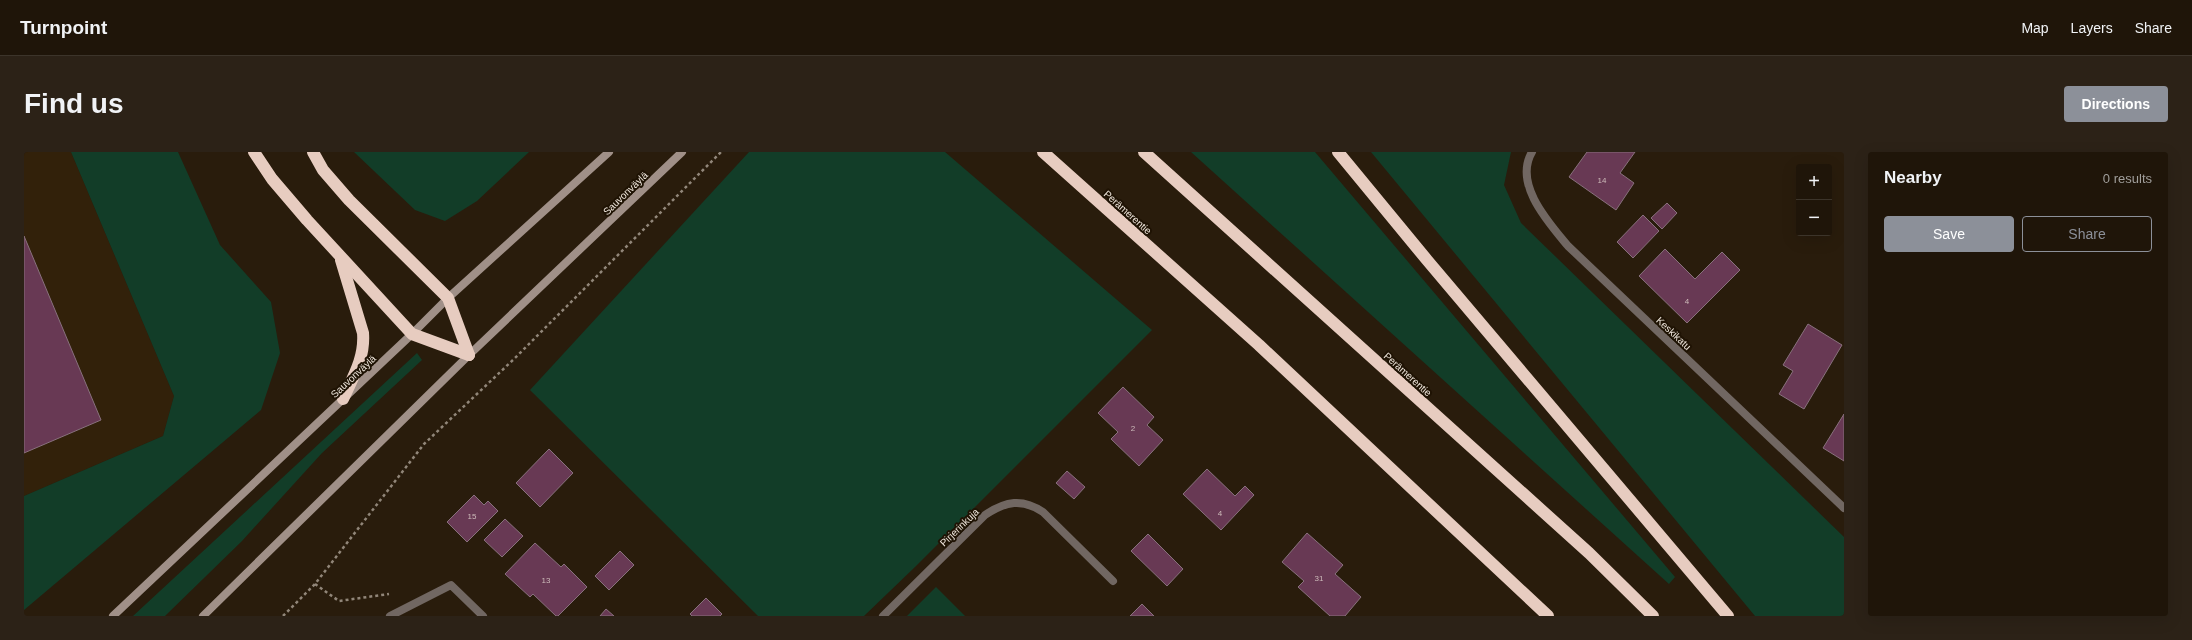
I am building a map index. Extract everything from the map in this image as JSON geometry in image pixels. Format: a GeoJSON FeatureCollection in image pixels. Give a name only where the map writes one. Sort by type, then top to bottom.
{"type":"FeatureCollection","features":[{"type":"Feature","properties":{"kind":"highway"},"geometry":{"type":"LineString","coordinates":[[254,152],[272,178],[340,257],[412,334],[469,355]]}},
{"type":"Feature","properties":{"kind":"highway"},"geometry":{"type":"LineString","coordinates":[[313,152],[323,170],[349,200],[448,298],[469,355]]}},
{"type":"Feature","properties":{"kind":"highway","name":"Perämerentie"},"geometry":{"type":"LineString","coordinates":[[1043,152],[1259,345],[1548,616]]}},
{"type":"Feature","properties":{"kind":"highway","name":"Perämerentie"},"geometry":{"type":"LineString","coordinates":[[1144,152],[1589,553],[1653,616]]}},
{"type":"Feature","properties":{"kind":"highway"},"geometry":{"type":"LineString","coordinates":[[1338,152],[1427,260],[1728,616]]}},
{"type":"Feature","properties":{"kind":"highway"},"geometry":{"type":"LineString","coordinates":[[340,257],[363,333],[364,346],[362,356],[343,400]]}},
{"type":"Feature","properties":{"kind":"main road","name":"Sauvonväylä"},"geometry":{"type":"LineString","coordinates":[[113,616],[343,400],[448,298],[610,152]]}},
{"type":"Feature","properties":{"kind":"main road","name":"Sauvonväylä"},"geometry":{"type":"LineString","coordinates":[[203,616],[469,355],[682,152]]}},
{"type":"Feature","properties":{"kind":"street","name":"Keskikatu"},"geometry":{"type":"LineString","coordinates":[[1532,152],[1527,169],[1532,194],[1542,215],[1568,246],[1844,508]]}},
{"type":"Feature","properties":{"kind":"street","name":"Pirjerinkuja"},"geometry":{"type":"LineString","coordinates":[[883,616],[985,515],[994,509],[1014,502],[1033,505],[1043,512],[1113,581]]}},
{"type":"Feature","properties":{"kind":"street"},"geometry":{"type":"LineString","coordinates":[[390,616],[451,585],[483,616]]}},
{"type":"Feature","properties":{"kind":"path"},"geometry":{"type":"LineString","coordinates":[[283,616],[315,584],[424,444],[514,358],[721,152]]}},
{"type":"Feature","properties":{"kind":"path"},"geometry":{"type":"LineString","coordinates":[[315,584],[339,601],[397,593]]}},
{"type":"Feature","properties":{"kind":"shaded area"},"geometry":{"type":"Polygon","coordinates":[[[24,152],[71,152],[174,396],[163,436],[24,496],[24,152]]]}},
{"type":"Feature","properties":{"kind":"green space"},"geometry":{"type":"Polygon","coordinates":[[[71,152],[178,152],[220,245],[271,302],[280,353],[261,410],[24,610],[24,496],[163,436],[174,396],[71,152]]]}},
{"type":"Feature","properties":{"kind":"green space"},"geometry":{"type":"Polygon","coordinates":[[[354,152],[529,152],[477,201],[445,221],[415,210],[354,152]]]}},
{"type":"Feature","properties":{"kind":"green space"},"geometry":{"type":"Polygon","coordinates":[[[749,152],[945,152],[1152,330],[864,616],[758,616],[530,390],[749,152]]]}},
{"type":"Feature","properties":{"kind":"green space"},"geometry":{"type":"Polygon","coordinates":[[[1191,152],[1315,152],[1675,577],[1669,584],[1191,152]]]}},
{"type":"Feature","properties":{"kind":"green space"},"geometry":{"type":"Polygon","coordinates":[[[1371,152],[1511,152],[1504,185],[1521,223],[1844,537],[1844,616],[1755,616],[1371,152]]]}},
{"type":"Feature","properties":{"kind":"green space"},"geometry":{"type":"Polygon","coordinates":[[[417,353],[422,360],[322,453],[242,541],[165,616],[133,616],[417,353]]]}},
{"type":"Feature","properties":{"kind":"green space"},"geometry":{"type":"Polygon","coordinates":[[[936,587],[965,616],[907,616],[936,587]]]}},
{"type":"Feature","properties":{"kind":"building"},"geometry":{"type":"Polygon","coordinates":[[[1587,152],[1635,152],[1620,173],[1634,183],[1616,210],[1569,177],[1587,152]]]}},
{"type":"Feature","properties":{"kind":"building"},"geometry":{"type":"Polygon","coordinates":[[[1667,203],[1677,213],[1662,229],[1651,218],[1667,203]]]}},
{"type":"Feature","properties":{"kind":"building"},"geometry":{"type":"Polygon","coordinates":[[[1643,215],[1659,231],[1633,258],[1617,242],[1643,215]]]}},
{"type":"Feature","properties":{"kind":"building"},"geometry":{"type":"Polygon","coordinates":[[[24,236],[101,420],[24,453],[24,236]]]}},
{"type":"Feature","properties":{"kind":"building"},"geometry":{"type":"Polygon","coordinates":[[[1665,249],[1695,279],[1722,252],[1740,270],[1687,323],[1639,276],[1665,249]]]}},
{"type":"Feature","properties":{"kind":"building"},"geometry":{"type":"Polygon","coordinates":[[[1808,324],[1842,345],[1804,409],[1779,394],[1793,371],[1783,365],[1808,324]]]}},
{"type":"Feature","properties":{"kind":"building"},"geometry":{"type":"Polygon","coordinates":[[[1123,387],[1154,417],[1147,425],[1163,440],[1139,466],[1111,439],[1118,432],[1098,413],[1123,387]]]}},
{"type":"Feature","properties":{"kind":"building"},"geometry":{"type":"Polygon","coordinates":[[[1844,414],[1844,461],[1823,448],[1844,414]]]}},
{"type":"Feature","properties":{"kind":"building"},"geometry":{"type":"Polygon","coordinates":[[[549,449],[573,473],[540,507],[516,483],[549,449]]]}},
{"type":"Feature","properties":{"kind":"building"},"geometry":{"type":"Polygon","coordinates":[[[1207,469],[1235,496],[1245,486],[1254,495],[1221,530],[1183,494],[1207,469]]]}},
{"type":"Feature","properties":{"kind":"building"},"geometry":{"type":"Polygon","coordinates":[[[1067,471],[1085,487],[1074,499],[1056,483],[1067,471]]]}},
{"type":"Feature","properties":{"kind":"building"},"geometry":{"type":"Polygon","coordinates":[[[474,495],[484,505],[488,501],[498,511],[467,542],[447,522],[474,495]]]}},
{"type":"Feature","properties":{"kind":"building"},"geometry":{"type":"Polygon","coordinates":[[[505,519],[523,536],[502,557],[484,540],[505,519]]]}},
{"type":"Feature","properties":{"kind":"building"},"geometry":{"type":"Polygon","coordinates":[[[1307,533],[1343,565],[1335,574],[1361,597],[1345,616],[1330,616],[1298,587],[1304,581],[1282,562],[1307,533]]]}},
{"type":"Feature","properties":{"kind":"building"},"geometry":{"type":"Polygon","coordinates":[[[1148,534],[1183,569],[1167,586],[1131,551],[1148,534]]]}},
{"type":"Feature","properties":{"kind":"building"},"geometry":{"type":"Polygon","coordinates":[[[535,543],[561,567],[564,564],[587,587],[558,616],[556,616],[533,594],[530,597],[505,574],[535,543]]]}},
{"type":"Feature","properties":{"kind":"building"},"geometry":{"type":"Polygon","coordinates":[[[620,551],[634,565],[609,590],[595,576],[620,551]]]}},
{"type":"Feature","properties":{"kind":"building"},"geometry":{"type":"Polygon","coordinates":[[[706,598],[722,614],[720,616],[692,616],[690,614],[706,598]]]}},
{"type":"Feature","properties":{"kind":"building"},"geometry":{"type":"Polygon","coordinates":[[[1142,604],[1154,616],[1130,616],[1142,604]]]}},
{"type":"Feature","properties":{"kind":"building"},"geometry":{"type":"Polygon","coordinates":[[[606,609],[614,616],[600,616],[606,609]]]}}]}
